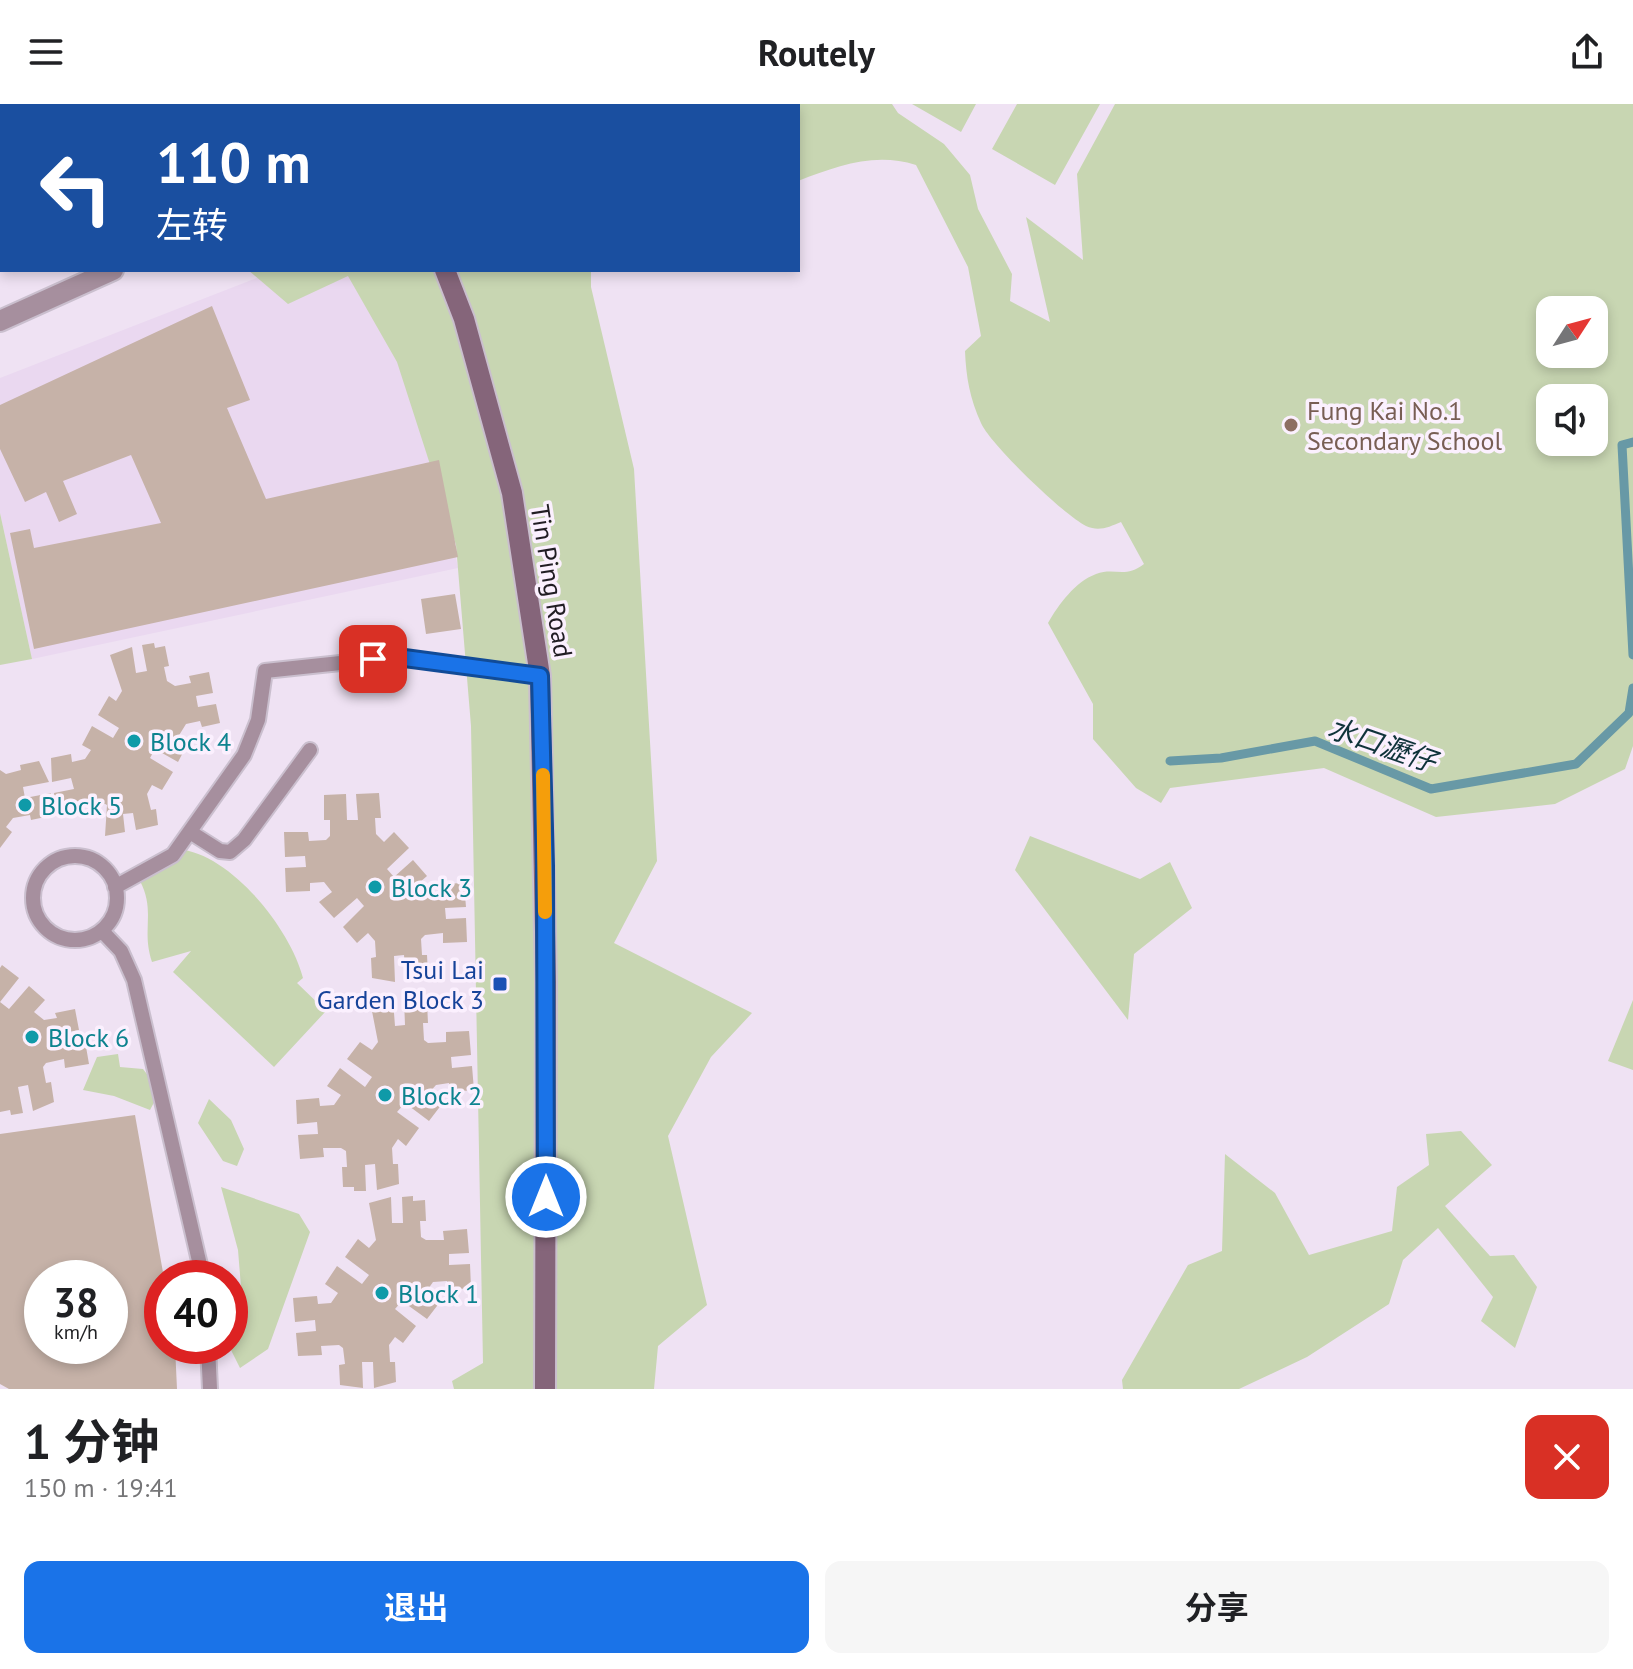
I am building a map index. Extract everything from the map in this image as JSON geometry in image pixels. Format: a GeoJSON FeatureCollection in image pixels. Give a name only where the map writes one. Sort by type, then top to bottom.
{"type":"FeatureCollection","features":[{"type":"Feature","properties":{"kind":"street"},"geometry":{"type":"LineString","coordinates":[[0,321],[62,280],[103,272]]}},
{"type":"Feature","properties":{"kind":"street","name":"Tin Ping Road"},"geometry":{"type":"LineString","coordinates":[[446,272],[464,319],[512,493],[540,676],[546,968],[545,1389]]}},
{"type":"Feature","properties":{"kind":"lane"},"geometry":{"type":"LineString","coordinates":[[115,887],[173,855],[244,755],[258,720],[265,671],[397,657],[540,676]]}},
{"type":"Feature","properties":{"kind":"lane"},"geometry":{"type":"LineString","coordinates":[[190,832],[220,851],[230,852],[244,840],[310,750]]}},
{"type":"Feature","properties":{"kind":"lane"},"geometry":{"type":"LineString","coordinates":[[72,856],[99,864],[115,887],[115,911],[102,931],[75,940],[49,931],[34,907],[33,892],[46,867],[72,856]]}},
{"type":"Feature","properties":{"kind":"lane"},"geometry":{"type":"LineString","coordinates":[[102,931],[121,951],[134,980],[199,1260]]}},
{"type":"Feature","properties":{"kind":"lane"},"geometry":{"type":"LineString","coordinates":[[209,1364],[210,1389]]}},
{"type":"Feature","properties":{"kind":"shaded area"},"geometry":{"type":"Polygon","coordinates":[[[272,272],[383,272],[419,378],[458,568],[32,659],[0,513],[0,378],[272,272]]]}},
{"type":"Feature","properties":{"kind":"green space","name":"Fung Kai No.1 Secondary School"},"geometry":{"type":"Polygon","coordinates":[[[800,104],[892,104],[898,113],[944,144],[970,175],[978,209],[1012,274],[1010,301],[1050,322],[1026,217],[1083,260],[1077,174],[1115,104],[1633,104],[1633,746],[1625,769],[1555,804],[1436,817],[1324,768],[1170,788],[1161,803],[1136,788],[1093,739],[1093,704],[1048,623],[1068,594],[1081,582],[1103,572],[1131,571],[1144,564],[1121,522],[1104,528],[1086,526],[1045,494],[987,433],[971,397],[968,379],[965,351],[981,336],[968,267],[916,165],[885,160],[856,162],[800,180],[800,104]]]}},
{"type":"Feature","properties":{"kind":"green space"},"geometry":{"type":"Polygon","coordinates":[[[912,104],[976,104],[961,132],[912,104]]]}},
{"type":"Feature","properties":{"kind":"green space"},"geometry":{"type":"Polygon","coordinates":[[[1017,104],[1100,104],[1055,185],[992,149],[1017,104]]]}},
{"type":"Feature","properties":{"kind":"green space"},"geometry":{"type":"Polygon","coordinates":[[[250,272],[591,272],[591,287],[634,469],[657,861],[614,943],[752,1013],[711,1057],[668,1136],[707,1305],[658,1346],[654,1389],[454,1389],[452,1381],[483,1363],[471,726],[456,545],[397,362],[348,276],[288,304],[250,272]]]}},
{"type":"Feature","properties":{"kind":"green space"},"geometry":{"type":"Polygon","coordinates":[[[0,513],[32,659],[0,665],[0,513]]]}},
{"type":"Feature","properties":{"kind":"green space"},"geometry":{"type":"Polygon","coordinates":[[[1030,836],[1140,879],[1170,862],[1192,908],[1134,954],[1128,1020],[1015,870],[1030,836]]]}},
{"type":"Feature","properties":{"kind":"green space"},"geometry":{"type":"Polygon","coordinates":[[[178,849],[198,854],[219,865],[256,897],[286,938],[303,978],[297,983],[326,1011],[274,1067],[173,972],[191,951],[152,962],[147,902],[140,881],[178,849]]]}},
{"type":"Feature","properties":{"kind":"green space"},"geometry":{"type":"Polygon","coordinates":[[[1633,1000],[1633,1070],[1608,1061],[1633,1000]]]}},
{"type":"Feature","properties":{"kind":"green space"},"geometry":{"type":"Polygon","coordinates":[[[118,1054],[120,1067],[143,1069],[160,1091],[150,1110],[114,1096],[83,1090],[97,1057],[118,1054]]]}},
{"type":"Feature","properties":{"kind":"green space"},"geometry":{"type":"Polygon","coordinates":[[[209,1099],[231,1120],[244,1149],[237,1166],[223,1161],[198,1123],[209,1099]]]}},
{"type":"Feature","properties":{"kind":"green space"},"geometry":{"type":"Polygon","coordinates":[[[1461,1131],[1492,1165],[1445,1206],[1490,1256],[1514,1255],[1537,1287],[1515,1348],[1481,1321],[1493,1297],[1438,1228],[1403,1260],[1389,1304],[1307,1357],[1239,1389],[1123,1389],[1122,1380],[1188,1265],[1222,1251],[1225,1154],[1275,1193],[1309,1255],[1392,1231],[1397,1187],[1429,1165],[1426,1134],[1461,1131]]]}},
{"type":"Feature","properties":{"kind":"green space"},"geometry":{"type":"Polygon","coordinates":[[[221,1187],[299,1214],[310,1232],[268,1349],[248,1363],[248,1260],[239,1260],[221,1187]]]}},
{"type":"Feature","properties":{"kind":"building"},"geometry":{"type":"Polygon","coordinates":[[[212,306],[250,400],[227,408],[266,499],[439,460],[458,557],[34,649],[10,533],[30,529],[34,548],[161,523],[131,455],[63,481],[77,514],[59,522],[46,492],[25,502],[0,449],[0,405],[212,306]]]}},
{"type":"Feature","properties":{"kind":"building"},"geometry":{"type":"Polygon","coordinates":[[[455,594],[461,629],[426,634],[421,599],[455,594]]]}},
{"type":"Feature","properties":{"kind":"building","name":"Block 4"},"geometry":{"type":"Polygon","coordinates":[[[154,643],[155,648],[165,646],[169,666],[164,667],[167,681],[175,686],[191,683],[189,676],[209,672],[213,693],[196,696],[198,707],[216,704],[220,723],[202,727],[200,721],[186,724],[178,737],[188,743],[178,762],[155,749],[150,758],[173,772],[162,790],[152,785],[147,794],[151,810],[156,809],[158,825],[136,830],[133,813],[123,814],[125,832],[105,836],[107,805],[96,799],[80,803],[81,811],[64,815],[62,804],[56,805],[54,793],[74,789],[71,778],[52,782],[51,758],[71,754],[72,762],[85,759],[91,750],[82,745],[92,726],[113,738],[119,728],[98,715],[109,696],[116,701],[122,691],[110,655],[132,647],[136,673],[147,671],[142,645],[154,643]]]}},
{"type":"Feature","properties":{"kind":"building","name":"Block 5"},"geometry":{"type":"Polygon","coordinates":[[[39,761],[49,782],[23,787],[25,798],[51,793],[50,816],[31,820],[30,815],[13,818],[6,827],[12,832],[0,848],[0,770],[6,774],[21,770],[20,765],[39,761]]]}},
{"type":"Feature","properties":{"kind":"building","name":"Block 3"},"geometry":{"type":"Polygon","coordinates":[[[379,793],[381,818],[375,818],[376,834],[384,842],[394,832],[409,848],[387,869],[394,877],[413,860],[427,876],[419,883],[427,893],[441,892],[440,884],[464,883],[466,907],[445,908],[446,919],[466,918],[467,942],[443,943],[443,933],[425,935],[421,939],[422,955],[427,955],[428,975],[417,975],[417,981],[406,981],[404,955],[394,956],[395,982],[372,978],[371,958],[376,957],[375,941],[368,933],[357,943],[343,927],[364,906],[357,898],[334,918],[319,902],[332,892],[324,882],[310,883],[310,891],[286,892],[285,868],[306,867],[305,856],[285,857],[284,832],[308,832],[309,841],[326,840],[330,836],[330,820],[324,820],[324,795],[346,794],[347,820],[358,820],[356,794],[379,793]]]}},
{"type":"Feature","properties":{"kind":"building"},"geometry":{"type":"Polygon","coordinates":[[[2,965],[19,978],[0,1002],[0,968],[2,965]]]}},
{"type":"Feature","properties":{"kind":"building","name":"Block 6"},"geometry":{"type":"Polygon","coordinates":[[[29,986],[45,1000],[34,1012],[44,1020],[57,1018],[55,1013],[75,1009],[79,1030],[63,1033],[65,1044],[85,1041],[89,1064],[65,1068],[64,1059],[46,1063],[43,1067],[46,1083],[51,1082],[54,1102],[33,1111],[28,1085],[18,1087],[23,1113],[11,1115],[10,1110],[0,1112],[0,1002],[9,1009],[29,986]]]}},
{"type":"Feature","properties":{"kind":"building","name":"Block 2"},"geometry":{"type":"Polygon","coordinates":[[[416,998],[416,1003],[427,1003],[428,1023],[423,1023],[424,1040],[428,1043],[446,1042],[446,1032],[469,1031],[471,1055],[451,1057],[452,1068],[472,1066],[474,1090],[450,1092],[449,1083],[436,1085],[428,1094],[442,1104],[429,1121],[405,1103],[397,1112],[419,1128],[406,1146],[398,1139],[392,1148],[393,1164],[398,1164],[399,1184],[377,1190],[375,1164],[365,1165],[366,1191],[354,1191],[354,1187],[343,1187],[342,1167],[347,1167],[346,1151],[341,1148],[323,1148],[324,1157],[300,1159],[298,1135],[318,1134],[317,1122],[297,1124],[296,1100],[319,1098],[320,1106],[334,1105],[341,1095],[327,1086],[340,1068],[365,1087],[372,1077],[347,1059],[360,1042],[372,1050],[378,1042],[371,1006],[393,1000],[395,1026],[405,1025],[404,999],[416,998]]]}},
{"type":"Feature","properties":{"kind":"building"},"geometry":{"type":"Polygon","coordinates":[[[135,1115],[161,1260],[144,1260],[144,1364],[176,1364],[177,1389],[9,1389],[0,1384],[0,1134],[135,1115]]]}},
{"type":"Feature","properties":{"kind":"building","name":"Block 1"},"geometry":{"type":"Polygon","coordinates":[[[413,1196],[413,1201],[425,1200],[426,1221],[420,1221],[421,1237],[444,1240],[443,1231],[467,1229],[469,1253],[449,1254],[449,1265],[470,1264],[471,1288],[447,1290],[447,1281],[433,1282],[426,1292],[440,1302],[427,1319],[402,1301],[395,1309],[416,1326],[403,1343],[395,1337],[389,1345],[390,1362],[395,1362],[396,1382],[374,1388],[373,1362],[362,1362],[363,1388],[340,1385],[339,1365],[345,1364],[343,1348],[339,1345],[321,1346],[322,1355],[298,1356],[296,1333],[316,1331],[315,1320],[295,1322],[293,1298],[317,1296],[318,1304],[331,1303],[338,1293],[325,1284],[337,1266],[362,1284],[369,1275],[345,1257],[358,1239],[369,1248],[376,1240],[369,1203],[391,1197],[392,1223],[403,1223],[402,1197],[413,1196]]]}},
{"type":"Feature","properties":{"kind":"waterway","name":"水口瀝仔"},"geometry":{"type":"LineString","coordinates":[[1633,442],[1622,445],[1633,655]]}},
{"type":"Feature","properties":{"kind":"waterway","name":"水口瀝仔"},"geometry":{"type":"LineString","coordinates":[[1170,761],[1221,758],[1315,741],[1431,789],[1576,764],[1629,713],[1633,688]]}},
{"type":"Feature","properties":{"kind":"slow traffic"},"geometry":{"type":"LineString","coordinates":[[543,775],[545,912]]}},
{"type":"Feature","properties":{"kind":"place","name":"Fung Kai No.1 Secondary School"},"geometry":{"type":"Point","coordinates":[1291,425]}},
{"type":"Feature","properties":{"kind":"place","name":"Block 4"},"geometry":{"type":"Point","coordinates":[134,741]}},
{"type":"Feature","properties":{"kind":"place","name":"Block 5"},"geometry":{"type":"Point","coordinates":[25,805]}},
{"type":"Feature","properties":{"kind":"place","name":"Block 3"},"geometry":{"type":"Point","coordinates":[375,887]}},
{"type":"Feature","properties":{"kind":"place","name":"Tsui Lai Garden Block 3"},"geometry":{"type":"Point","coordinates":[500,984]}},
{"type":"Feature","properties":{"kind":"place","name":"Block 6"},"geometry":{"type":"Point","coordinates":[32,1037]}},
{"type":"Feature","properties":{"kind":"place","name":"Block 2"},"geometry":{"type":"Point","coordinates":[385,1095]}},
{"type":"Feature","properties":{"kind":"place","name":"Block 1"},"geometry":{"type":"Point","coordinates":[382,1293]}},
{"type":"Feature","properties":{"kind":"route"},"geometry":{"type":"LineString","coordinates":[[373,659],[397,657],[540,676],[545,866],[546,1197]]}}]}
